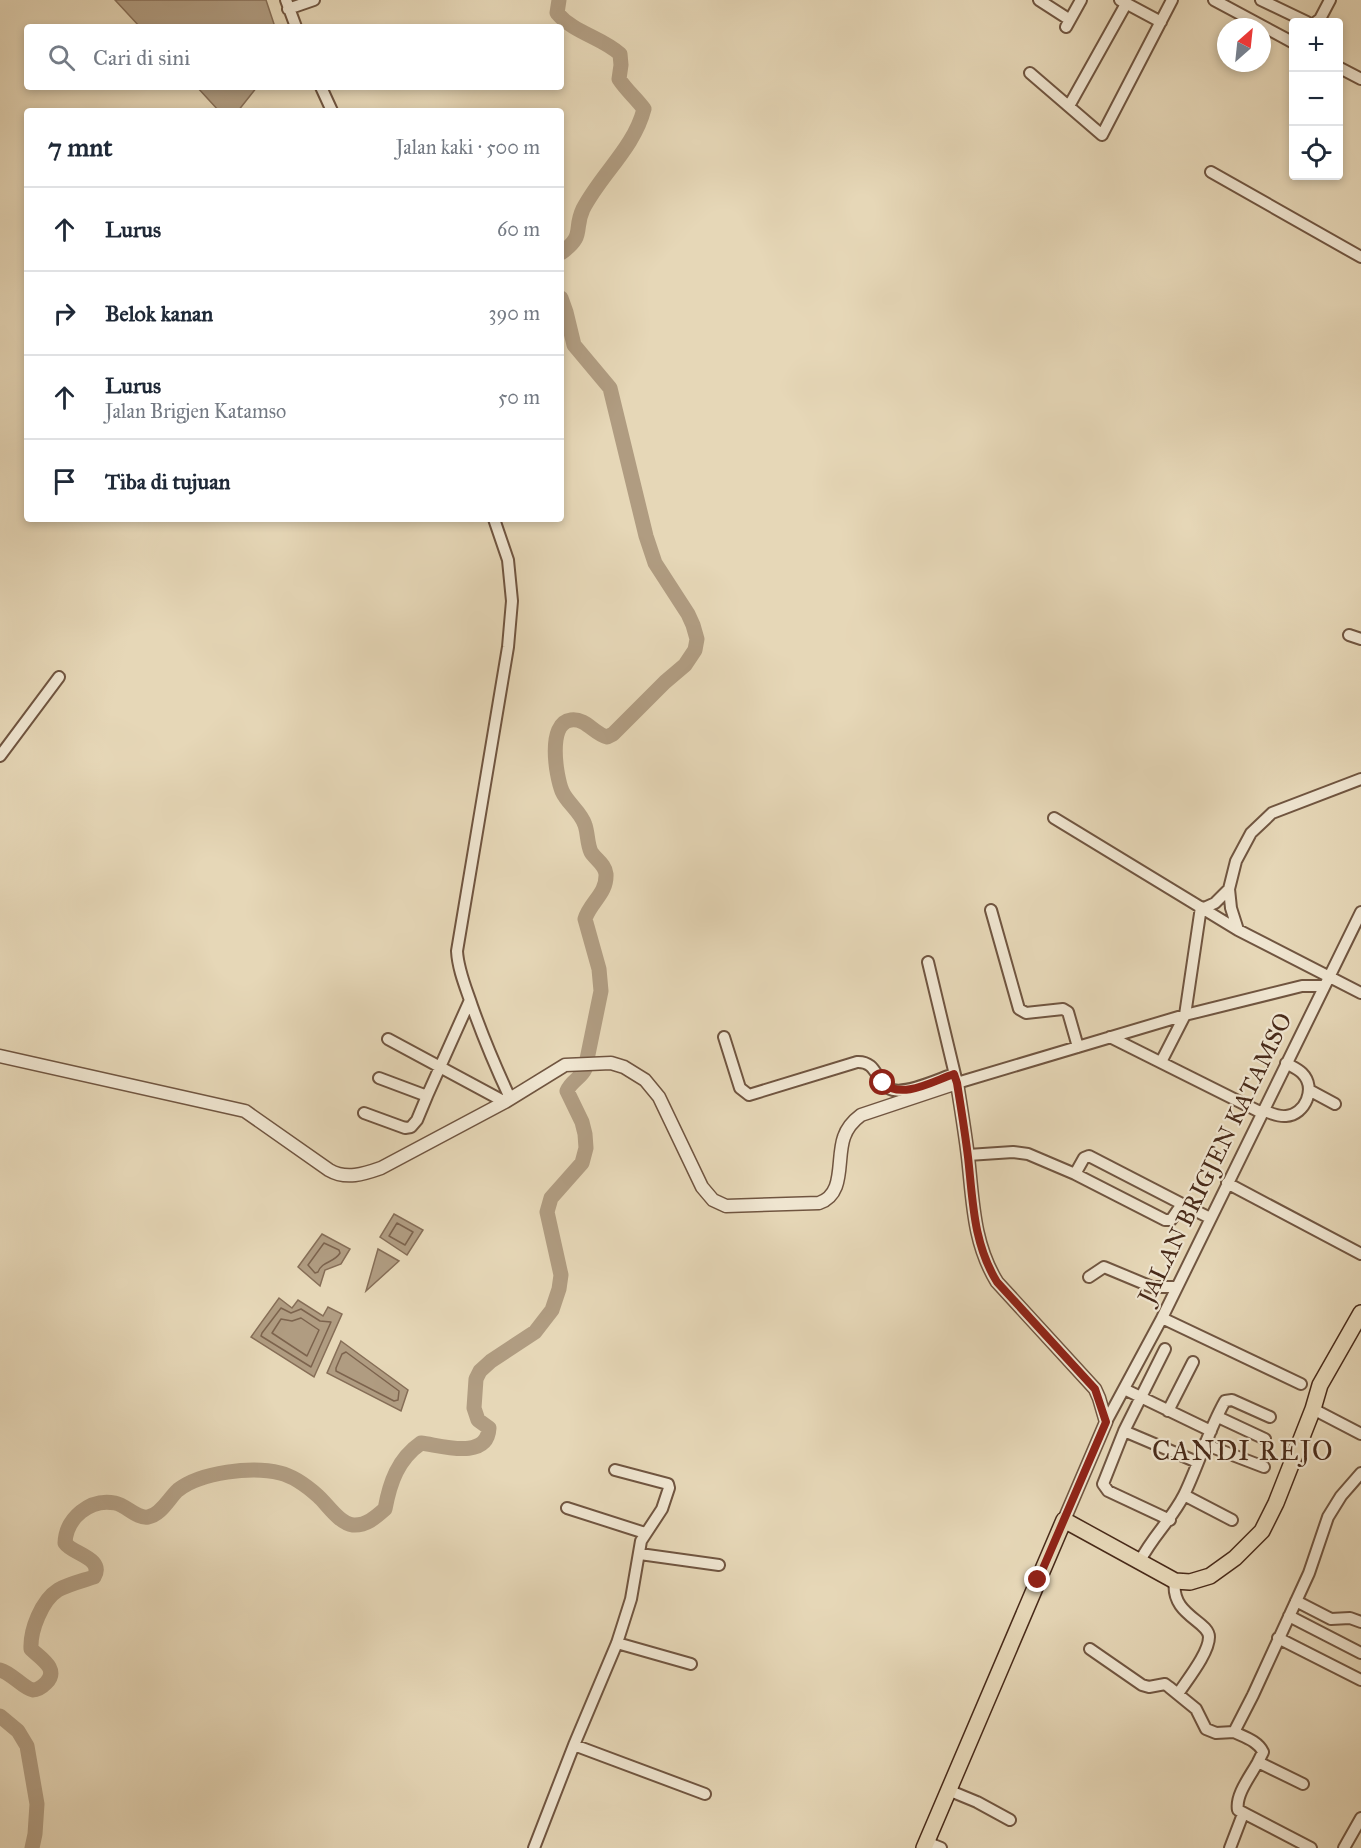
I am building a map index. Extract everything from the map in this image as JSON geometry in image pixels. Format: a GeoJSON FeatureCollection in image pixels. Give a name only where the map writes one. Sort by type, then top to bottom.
{"type":"FeatureCollection","features":[{"type":"Feature","properties":{"kind":"main road"},"geometry":{"type":"LineString","coordinates":[[930,1846],[948,1790],[1064,1520],[1175,1581],[1190,1582],[1210,1576],[1235,1558],[1262,1531],[1276,1503],[1313,1409],[1320,1385],[1361,1313]]}},
{"type":"Feature","properties":{"kind":"street"},"geometry":{"type":"LineString","coordinates":[[295,24],[287,4],[314,0]]}},
{"type":"Feature","properties":{"kind":"street"},"geometry":{"type":"LineString","coordinates":[[1039,0],[1068,24],[1081,0]]}},
{"type":"Feature","properties":{"kind":"street"},"geometry":{"type":"LineString","coordinates":[[1030,73],[1102,135],[1172,0]]}},
{"type":"Feature","properties":{"kind":"street"},"geometry":{"type":"LineString","coordinates":[[1214,0],[1289,41]]}},
{"type":"Feature","properties":{"kind":"street"},"geometry":{"type":"LineString","coordinates":[[1261,0],[1281,5],[1301,18]]}},
{"type":"Feature","properties":{"kind":"street"},"geometry":{"type":"LineString","coordinates":[[1321,18],[1330,0]]}},
{"type":"Feature","properties":{"kind":"street"},"geometry":{"type":"LineString","coordinates":[[1069,106],[1123,2],[1161,22]]}},
{"type":"Feature","properties":{"kind":"street"},"geometry":{"type":"LineString","coordinates":[[1343,70],[1361,79]]}},
{"type":"Feature","properties":{"kind":"street"},"geometry":{"type":"LineString","coordinates":[[322,90],[331,108]]}},
{"type":"Feature","properties":{"kind":"street"},"geometry":{"type":"LineString","coordinates":[[1211,172],[1361,256]]}},
{"type":"Feature","properties":{"kind":"street"},"geometry":{"type":"LineString","coordinates":[[495,522],[508,560],[512,601],[508,647],[458,944],[459,964],[470,1000],[507,1100]]}},
{"type":"Feature","properties":{"kind":"street"},"geometry":{"type":"LineString","coordinates":[[1349,635],[1361,639]]}},
{"type":"Feature","properties":{"kind":"street"},"geometry":{"type":"LineString","coordinates":[[0,756],[59,676]]}},
{"type":"Feature","properties":{"kind":"street"},"geometry":{"type":"LineString","coordinates":[[1238,930],[1231,908],[1229,888],[1236,861],[1244,843],[1262,821],[1272,813],[1361,779]]}},
{"type":"Feature","properties":{"kind":"street"},"geometry":{"type":"LineString","coordinates":[[1054,818],[1325,982],[1361,993]]}},
{"type":"Feature","properties":{"kind":"street"},"geometry":{"type":"LineString","coordinates":[[1203,908],[1215,903],[1229,888]]}},
{"type":"Feature","properties":{"kind":"street"},"geometry":{"type":"LineString","coordinates":[[1161,1062],[1185,1015],[1203,908]]}},
{"type":"Feature","properties":{"kind":"street"},"geometry":{"type":"LineString","coordinates":[[991,910],[1019,1009],[1026,1013],[1063,1009],[1068,1012],[1078,1047]]}},
{"type":"Feature","properties":{"kind":"street","name":"JALAN BRIGJEN KATAMSO"},"geometry":{"type":"LineString","coordinates":[[1106,1422],[1162,1318],[1361,912]]}},
{"type":"Feature","properties":{"kind":"street"},"geometry":{"type":"LineString","coordinates":[[928,962],[956,1078],[968,1155],[974,1224],[987,1266],[997,1282],[1095,1389],[1106,1422],[1064,1520]]}},
{"type":"Feature","properties":{"kind":"street"},"geometry":{"type":"LineString","coordinates":[[724,1037],[740,1088],[749,1095],[857,1062],[871,1066],[883,1083],[893,1090],[906,1090],[1078,1047],[1185,1015],[1325,982]]}},
{"type":"Feature","properties":{"kind":"street"},"geometry":{"type":"LineString","coordinates":[[364,1113],[405,1128],[411,1127],[417,1119],[470,1000]]}},
{"type":"Feature","properties":{"kind":"street"},"geometry":{"type":"LineString","coordinates":[[1110,1037],[1262,1111],[1278,1116],[1292,1115],[1301,1109],[1307,1101],[1309,1090],[1307,1080],[1302,1073],[1286,1063]]}},
{"type":"Feature","properties":{"kind":"street"},"geometry":{"type":"LineString","coordinates":[[388,1039],[507,1100]]}},
{"type":"Feature","properties":{"kind":"street"},"geometry":{"type":"LineString","coordinates":[[0,1056],[245,1111],[329,1170],[345,1176],[367,1173],[381,1168],[507,1100],[565,1065],[611,1063],[636,1073],[652,1087],[702,1187],[713,1200],[726,1206],[826,1201],[835,1191],[843,1138],[853,1122],[861,1115],[956,1078]]}},
{"type":"Feature","properties":{"kind":"street"},"geometry":{"type":"LineString","coordinates":[[379,1078],[427,1096]]}},
{"type":"Feature","properties":{"kind":"street"},"geometry":{"type":"LineString","coordinates":[[1309,1090],[1335,1104]]}},
{"type":"Feature","properties":{"kind":"street"},"geometry":{"type":"LineString","coordinates":[[968,1155],[1013,1152],[1028,1154],[1075,1174],[1165,1220],[1171,1220],[1182,1204]]}},
{"type":"Feature","properties":{"kind":"street"},"geometry":{"type":"LineString","coordinates":[[1075,1174],[1084,1158],[1089,1156],[1210,1218]]}},
{"type":"Feature","properties":{"kind":"street"},"geometry":{"type":"LineString","coordinates":[[1227,1183],[1361,1254]]}},
{"type":"Feature","properties":{"kind":"street"},"geometry":{"type":"LineString","coordinates":[[1089,1277],[1104,1267],[1152,1287],[1177,1287]]}},
{"type":"Feature","properties":{"kind":"street"},"geometry":{"type":"LineString","coordinates":[[1162,1318],[1301,1384]]}},
{"type":"Feature","properties":{"kind":"street"},"geometry":{"type":"LineString","coordinates":[[1166,1349],[1124,1431],[1103,1487],[1107,1491],[1170,1520]]}},
{"type":"Feature","properties":{"kind":"street"},"geometry":{"type":"LineString","coordinates":[[1168,1411],[1193,1362]]}},
{"type":"Feature","properties":{"kind":"street"},"geometry":{"type":"LineString","coordinates":[[1124,1389],[1211,1431]]}},
{"type":"Feature","properties":{"kind":"street"},"geometry":{"type":"LineString","coordinates":[[1140,1561],[1151,1542],[1170,1520],[1184,1495],[1204,1444],[1224,1404],[1229,1400],[1270,1417]]}},
{"type":"Feature","properties":{"kind":"street"},"geometry":{"type":"LineString","coordinates":[[1313,1409],[1361,1434]]}},
{"type":"Feature","properties":{"kind":"street"},"geometry":{"type":"LineString","coordinates":[[1218,1417],[1265,1439]]}},
{"type":"Feature","properties":{"kind":"street"},"geometry":{"type":"LineString","coordinates":[[1124,1431],[1197,1462]]}},
{"type":"Feature","properties":{"kind":"street"},"geometry":{"type":"LineString","coordinates":[[1204,1444],[1264,1467]]}},
{"type":"Feature","properties":{"kind":"street"},"geometry":{"type":"LineString","coordinates":[[534,1848],[617,1643],[631,1599],[641,1541],[662,1509],[669,1486],[615,1470]]}},
{"type":"Feature","properties":{"kind":"street"},"geometry":{"type":"LineString","coordinates":[[1233,1732],[1253,1695],[1309,1573],[1328,1517],[1341,1496],[1361,1473]]}},
{"type":"Feature","properties":{"kind":"street"},"geometry":{"type":"LineString","coordinates":[[1184,1495],[1232,1520]]}},
{"type":"Feature","properties":{"kind":"street"},"geometry":{"type":"LineString","coordinates":[[567,1508],[645,1533]]}},
{"type":"Feature","properties":{"kind":"street"},"geometry":{"type":"LineString","coordinates":[[640,1554],[720,1565]]}},
{"type":"Feature","properties":{"kind":"street"},"geometry":{"type":"LineString","coordinates":[[1175,1581],[1174,1596],[1186,1612],[1207,1629],[1209,1634],[1205,1650],[1178,1694]]}},
{"type":"Feature","properties":{"kind":"street"},"geometry":{"type":"LineString","coordinates":[[1296,1601],[1331,1619],[1350,1618],[1361,1622]]}},
{"type":"Feature","properties":{"kind":"street"},"geometry":{"type":"LineString","coordinates":[[1289,1616],[1361,1653]]}},
{"type":"Feature","properties":{"kind":"street"},"geometry":{"type":"LineString","coordinates":[[1278,1638],[1361,1680]]}},
{"type":"Feature","properties":{"kind":"street"},"geometry":{"type":"LineString","coordinates":[[617,1643],[691,1664]]}},
{"type":"Feature","properties":{"kind":"street"},"geometry":{"type":"LineString","coordinates":[[1090,1649],[1142,1684],[1149,1687],[1165,1684],[1196,1709],[1206,1729],[1216,1732],[1233,1732],[1255,1742],[1262,1748],[1263,1752],[1237,1803],[1239,1810],[1311,1848]]}},
{"type":"Feature","properties":{"kind":"street"},"geometry":{"type":"LineString","coordinates":[[574,1745],[705,1794]]}},
{"type":"Feature","properties":{"kind":"street"},"geometry":{"type":"LineString","coordinates":[[1258,1762],[1303,1784]]}},
{"type":"Feature","properties":{"kind":"street"},"geometry":{"type":"LineString","coordinates":[[948,1790],[977,1802],[1010,1820]]}},
{"type":"Feature","properties":{"kind":"street"},"geometry":{"type":"LineString","coordinates":[[1230,1848],[1243,1814]]}},
{"type":"Feature","properties":{"kind":"street"},"geometry":{"type":"LineString","coordinates":[[1344,1848],[1361,1818]]}},
{"type":"Feature","properties":{"kind":"water"},"geometry":{"type":"Polygon","coordinates":[[[115,0],[266,0],[274,24],[137,24],[115,0]]]}},
{"type":"Feature","properties":{"kind":"water"},"geometry":{"type":"Polygon","coordinates":[[[200,90],[255,90],[240,108],[216,108],[200,90]]]}},
{"type":"Feature","properties":{"kind":"water"},"geometry":{"type":"Polygon","coordinates":[[[394,1214],[423,1230],[407,1255],[380,1237],[394,1214]]]}},
{"type":"Feature","properties":{"kind":"water"},"geometry":{"type":"Polygon","coordinates":[[[322,1234],[350,1249],[341,1264],[325,1270],[320,1286],[298,1267],[322,1234]]]}},
{"type":"Feature","properties":{"kind":"water"},"geometry":{"type":"Polygon","coordinates":[[[378,1249],[399,1261],[366,1291],[378,1249]]]}},
{"type":"Feature","properties":{"kind":"water"},"geometry":{"type":"Polygon","coordinates":[[[279,1298],[292,1308],[298,1300],[323,1316],[328,1307],[342,1314],[314,1377],[251,1337],[279,1298]]]}},
{"type":"Feature","properties":{"kind":"water"},"geometry":{"type":"Polygon","coordinates":[[[341,1341],[408,1390],[401,1411],[327,1373],[341,1341]]]}},
{"type":"Feature","properties":{"kind":"waterway"},"geometry":{"type":"LineString","coordinates":[[559,0],[557,13],[564,20],[620,54],[619,79],[644,109],[625,149],[590,196],[580,216],[576,237],[564,251]]}},
{"type":"Feature","properties":{"kind":"waterway"},"geometry":{"type":"LineString","coordinates":[[0,1670],[33,1690],[42,1687],[50,1678],[50,1668],[31,1649],[31,1641],[38,1616],[52,1595],[67,1586],[94,1577],[96,1571],[92,1561],[65,1543],[66,1534],[75,1518],[88,1507],[106,1502],[115,1503],[140,1516],[153,1516],[178,1490],[188,1484],[227,1472],[255,1470],[280,1473],[300,1482],[348,1524],[358,1525],[366,1522],[385,1509],[396,1472],[406,1456],[421,1443],[461,1449],[480,1445],[486,1438],[489,1428],[478,1420],[474,1408],[476,1379],[480,1371],[535,1332],[552,1310],[561,1275],[547,1212],[551,1198],[582,1163],[586,1148],[582,1122],[567,1091],[585,1069],[601,991],[599,969],[585,919],[606,881],[602,865],[591,852],[583,820],[562,791],[556,763],[556,740],[563,723],[571,720],[581,721],[607,737],[613,734],[685,665],[695,650],[697,639],[688,614],[655,563],[646,536],[610,388],[574,345],[564,306]]}},
{"type":"Feature","properties":{"kind":"waterway"},"geometry":{"type":"LineString","coordinates":[[0,1716],[18,1731],[27,1746],[37,1804],[32,1848]]}},
{"type":"Feature","properties":{"kind":"district","name":"CANDI REJO"},"geometry":{"type":"Point","coordinates":[1243,1451]}},
{"type":"Feature","properties":{"kind":"route"},"geometry":{"type":"LineString","coordinates":[[883,1083],[893,1090],[906,1090],[954,1074],[968,1155],[974,1224],[987,1266],[997,1282],[1086,1378],[1099,1398],[1106,1422],[1038,1580]]}}]}
